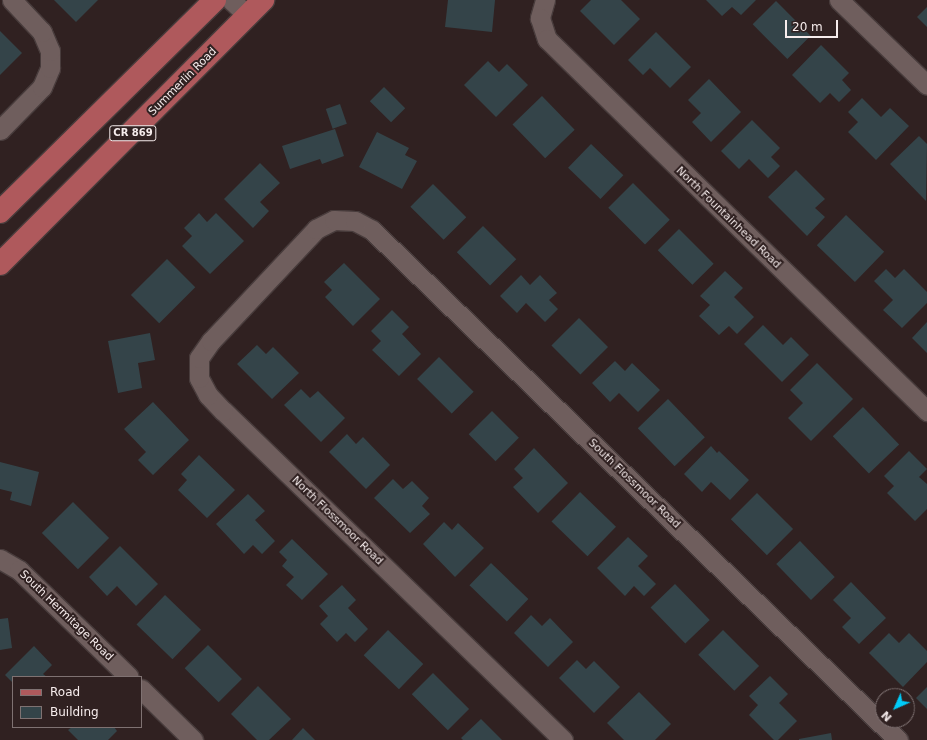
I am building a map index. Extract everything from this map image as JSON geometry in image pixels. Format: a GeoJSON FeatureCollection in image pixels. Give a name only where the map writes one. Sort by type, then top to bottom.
{"type":"FeatureCollection","features":[{"type":"Feature","properties":{"kind":"main road","name":"CR 869"},"geometry":{"type":"LineString","coordinates":[[0,212],[215,0]]}},
{"type":"Feature","properties":{"kind":"main road","name":"Summerlin Road"},"geometry":{"type":"LineString","coordinates":[[0,264],[263,0]]}},
{"type":"Feature","properties":{"kind":"street"},"geometry":{"type":"LineString","coordinates":[[0,130],[42,86],[50,68],[50,51],[42,32],[12,0]]}},
{"type":"Feature","properties":{"kind":"street"},"geometry":{"type":"LineString","coordinates":[[231,0],[248,16]]}},
{"type":"Feature","properties":{"kind":"street","name":"North Fountainhead Road"},"geometry":{"type":"LineString","coordinates":[[545,0],[540,18],[546,39],[927,411]]}},
{"type":"Feature","properties":{"kind":"street"},"geometry":{"type":"LineString","coordinates":[[839,0],[927,85]]}},
{"type":"Feature","properties":{"kind":"street","name":"South Flossmoor Road"},"geometry":{"type":"LineString","coordinates":[[261,288],[316,229],[334,220],[355,221],[369,229],[898,740]]}},
{"type":"Feature","properties":{"kind":"street","name":"North Flossmoor Road"},"geometry":{"type":"LineString","coordinates":[[261,288],[211,341],[199,358],[199,378],[208,395],[563,740]]}},
{"type":"Feature","properties":{"kind":"street","name":"South Hermitage Road"},"geometry":{"type":"LineString","coordinates":[[0,559],[19,570],[127,676]]}},
{"type":"Feature","properties":{"kind":"street"},"geometry":{"type":"LineString","coordinates":[[142,690],[193,740]]}},
{"type":"Feature","properties":{"kind":"building"},"geometry":{"type":"Polygon","coordinates":[[[54,0],[98,0],[76,22],[54,0]]]}},
{"type":"Feature","properties":{"kind":"building"},"geometry":{"type":"Polygon","coordinates":[[[448,0],[495,0],[492,32],[445,27],[448,0]]]}},
{"type":"Feature","properties":{"kind":"building"},"geometry":{"type":"Polygon","coordinates":[[[591,0],[621,0],[640,19],[614,45],[580,11],[591,0]]]}},
{"type":"Feature","properties":{"kind":"building"},"geometry":{"type":"Polygon","coordinates":[[[706,0],[756,0],[741,15],[732,7],[722,16],[706,0]]]}},
{"type":"Feature","properties":{"kind":"building"},"geometry":{"type":"Polygon","coordinates":[[[776,1],[811,36],[787,59],[753,24],[776,1]]]}},
{"type":"Feature","properties":{"kind":"building"},"geometry":{"type":"Polygon","coordinates":[[[927,7],[927,27],[917,17],[927,7]]]}},
{"type":"Feature","properties":{"kind":"building"},"geometry":{"type":"Polygon","coordinates":[[[0,31],[22,53],[0,75],[0,31]]]}},
{"type":"Feature","properties":{"kind":"building"},"geometry":{"type":"Polygon","coordinates":[[[656,32],[691,67],[670,88],[650,68],[643,75],[628,60],[656,32]]]}},
{"type":"Feature","properties":{"kind":"building"},"geometry":{"type":"Polygon","coordinates":[[[821,45],[849,73],[842,80],[851,90],[839,102],[830,93],[820,103],[792,75],[821,45]]]}},
{"type":"Feature","properties":{"kind":"building"},"geometry":{"type":"Polygon","coordinates":[[[488,61],[499,72],[507,64],[528,85],[496,117],[464,85],[488,61]]]}},
{"type":"Feature","properties":{"kind":"building"},"geometry":{"type":"Polygon","coordinates":[[[709,79],[741,112],[711,142],[692,122],[701,113],[688,100],[709,79]]]}},
{"type":"Feature","properties":{"kind":"building"},"geometry":{"type":"Polygon","coordinates":[[[384,87],[405,108],[391,122],[370,101],[384,87]]]}},
{"type":"Feature","properties":{"kind":"building"},"geometry":{"type":"Polygon","coordinates":[[[542,96],[575,130],[545,158],[513,124],[542,96]]]}},
{"type":"Feature","properties":{"kind":"building"},"geometry":{"type":"Polygon","coordinates":[[[862,98],[881,117],[890,108],[909,126],[876,160],[848,132],[858,122],[848,112],[862,98]]]}},
{"type":"Feature","properties":{"kind":"building"},"geometry":{"type":"Polygon","coordinates":[[[340,104],[347,124],[333,129],[326,109],[340,104]]]}},
{"type":"Feature","properties":{"kind":"building"},"geometry":{"type":"Polygon","coordinates":[[[752,120],[780,148],[771,157],[780,166],[768,178],[749,159],[739,169],[721,151],[752,120]]]}},
{"type":"Feature","properties":{"kind":"building"},"geometry":{"type":"Polygon","coordinates":[[[335,129],[344,156],[322,164],[320,159],[290,169],[282,146],[335,129]]]}},
{"type":"Feature","properties":{"kind":"building"},"geometry":{"type":"Polygon","coordinates":[[[377,132],[409,148],[405,155],[417,161],[402,189],[359,167],[377,132]]]}},
{"type":"Feature","properties":{"kind":"building"},"geometry":{"type":"Polygon","coordinates":[[[919,136],[927,144],[926,201],[890,164],[919,136]]]}},
{"type":"Feature","properties":{"kind":"building"},"geometry":{"type":"Polygon","coordinates":[[[591,144],[623,175],[600,199],[568,168],[591,144]]]}},
{"type":"Feature","properties":{"kind":"building"},"geometry":{"type":"Polygon","coordinates":[[[260,163],[280,183],[260,202],[269,211],[253,228],[224,199],[260,163]]]}},
{"type":"Feature","properties":{"kind":"building"},"geometry":{"type":"Polygon","coordinates":[[[796,170],[825,199],[815,208],[825,217],[807,236],[768,197],[796,170]]]}},
{"type":"Feature","properties":{"kind":"building"},"geometry":{"type":"Polygon","coordinates":[[[633,183],[670,220],[645,245],[608,208],[633,183]]]}},
{"type":"Feature","properties":{"kind":"building"},"geometry":{"type":"Polygon","coordinates":[[[433,184],[466,217],[444,240],[410,207],[433,184]]]}},
{"type":"Feature","properties":{"kind":"building"},"geometry":{"type":"Polygon","coordinates":[[[199,213],[207,222],[216,213],[244,241],[210,274],[182,246],[192,236],[184,228],[199,213]]]}},
{"type":"Feature","properties":{"kind":"building"},"geometry":{"type":"Polygon","coordinates":[[[846,215],[884,252],[855,282],[817,245],[846,215]]]}},
{"type":"Feature","properties":{"kind":"building"},"geometry":{"type":"Polygon","coordinates":[[[483,226],[516,259],[490,285],[457,252],[483,226]]]}},
{"type":"Feature","properties":{"kind":"building"},"geometry":{"type":"Polygon","coordinates":[[[679,229],[714,264],[692,285],[658,250],[679,229]]]}},
{"type":"Feature","properties":{"kind":"building"},"geometry":{"type":"Polygon","coordinates":[[[167,259],[195,287],[159,323],[131,295],[167,259]]]}},
{"type":"Feature","properties":{"kind":"building"},"geometry":{"type":"Polygon","coordinates":[[[344,263],[380,299],[353,326],[325,297],[332,290],[324,282],[344,263]]]}},
{"type":"Feature","properties":{"kind":"building"},"geometry":{"type":"Polygon","coordinates":[[[886,269],[895,278],[904,269],[927,292],[927,303],[902,328],[883,310],[893,300],[874,281],[886,269]]]}},
{"type":"Feature","properties":{"kind":"building"},"geometry":{"type":"Polygon","coordinates":[[[725,271],[743,288],[734,297],[754,317],[737,334],[729,326],[719,335],[699,316],[710,305],[700,296],[725,271]]]}},
{"type":"Feature","properties":{"kind":"building"},"geometry":{"type":"Polygon","coordinates":[[[521,275],[530,285],[540,275],[557,293],[549,300],[558,309],[545,322],[526,303],[517,313],[500,296],[521,275]]]}},
{"type":"Feature","properties":{"kind":"building"},"geometry":{"type":"Polygon","coordinates":[[[392,310],[409,327],[402,334],[421,354],[399,376],[372,350],[381,341],[371,331],[392,310]]]}},
{"type":"Feature","properties":{"kind":"building"},"geometry":{"type":"Polygon","coordinates":[[[579,318],[608,347],[580,375],[551,346],[579,318]]]}},
{"type":"Feature","properties":{"kind":"building"},"geometry":{"type":"Polygon","coordinates":[[[927,322],[927,353],[912,338],[927,322]]]}},
{"type":"Feature","properties":{"kind":"building"},"geometry":{"type":"Polygon","coordinates":[[[763,325],[783,345],[791,337],[809,355],[782,382],[744,344],[763,325]]]}},
{"type":"Feature","properties":{"kind":"building"},"geometry":{"type":"Polygon","coordinates":[[[150,333],[155,360],[138,363],[142,388],[118,393],[108,341],[150,333]]]}},
{"type":"Feature","properties":{"kind":"building"},"geometry":{"type":"Polygon","coordinates":[[[257,345],[266,354],[273,347],[299,373],[272,399],[237,364],[257,345]]]}},
{"type":"Feature","properties":{"kind":"building"},"geometry":{"type":"Polygon","coordinates":[[[439,357],[474,392],[452,414],[417,379],[439,357]]]}},
{"type":"Feature","properties":{"kind":"building"},"geometry":{"type":"Polygon","coordinates":[[[615,361],[625,371],[632,363],[660,390],[638,412],[619,393],[610,402],[592,383],[615,361]]]}},
{"type":"Feature","properties":{"kind":"building"},"geometry":{"type":"Polygon","coordinates":[[[817,363],[853,399],[811,441],[788,418],[803,403],[790,390],[817,363]]]}},
{"type":"Feature","properties":{"kind":"building"},"geometry":{"type":"Polygon","coordinates":[[[301,389],[310,398],[318,391],[345,418],[321,442],[284,405],[301,389]]]}},
{"type":"Feature","properties":{"kind":"building"},"geometry":{"type":"Polygon","coordinates":[[[668,399],[705,437],[675,466],[638,428],[668,399]]]}},
{"type":"Feature","properties":{"kind":"building"},"geometry":{"type":"Polygon","coordinates":[[[153,402],[189,440],[153,475],[138,460],[146,452],[124,429],[153,402]]]}},
{"type":"Feature","properties":{"kind":"building"},"geometry":{"type":"Polygon","coordinates":[[[863,407],[899,444],[869,474],[833,436],[863,407]]]}},
{"type":"Feature","properties":{"kind":"building"},"geometry":{"type":"Polygon","coordinates":[[[492,411],[519,438],[496,461],[469,434],[492,411]]]}},
{"type":"Feature","properties":{"kind":"building"},"geometry":{"type":"Polygon","coordinates":[[[347,434],[356,444],[363,437],[390,465],[366,489],[329,452],[347,434]]]}},
{"type":"Feature","properties":{"kind":"building"},"geometry":{"type":"Polygon","coordinates":[[[711,446],[717,453],[719,451],[749,480],[730,500],[711,482],[702,492],[684,474],[711,446]]]}},
{"type":"Feature","properties":{"kind":"building"},"geometry":{"type":"Polygon","coordinates":[[[534,448],[568,483],[538,513],[513,487],[523,478],[514,469],[534,448]]]}},
{"type":"Feature","properties":{"kind":"building"},"geometry":{"type":"Polygon","coordinates":[[[909,451],[927,469],[919,477],[927,484],[927,509],[915,521],[887,493],[894,486],[884,476],[909,451]]]}},
{"type":"Feature","properties":{"kind":"building"},"geometry":{"type":"Polygon","coordinates":[[[199,455],[235,490],[207,518],[178,490],[187,480],[181,474],[199,455]]]}},
{"type":"Feature","properties":{"kind":"building"},"geometry":{"type":"Polygon","coordinates":[[[0,462],[39,472],[31,506],[10,500],[12,492],[0,489],[0,462]]]}},
{"type":"Feature","properties":{"kind":"building"},"geometry":{"type":"Polygon","coordinates":[[[393,479],[403,489],[412,481],[429,498],[422,506],[430,514],[410,533],[374,498],[393,479]]]}},
{"type":"Feature","properties":{"kind":"building"},"geometry":{"type":"Polygon","coordinates":[[[580,492],[616,527],[587,556],[552,521],[580,492]]]}},
{"type":"Feature","properties":{"kind":"building"},"geometry":{"type":"Polygon","coordinates":[[[757,493],[793,529],[767,555],[731,519],[757,493]]]}},
{"type":"Feature","properties":{"kind":"building"},"geometry":{"type":"Polygon","coordinates":[[[248,494],[265,511],[255,520],[275,541],[262,554],[253,545],[244,554],[216,524],[248,494]]]}},
{"type":"Feature","properties":{"kind":"building"},"geometry":{"type":"Polygon","coordinates":[[[73,502],[109,538],[78,569],[42,533],[73,502]]]}},
{"type":"Feature","properties":{"kind":"building"},"geometry":{"type":"Polygon","coordinates":[[[444,522],[452,530],[458,523],[484,548],[455,577],[423,544],[444,522]]]}},
{"type":"Feature","properties":{"kind":"building"},"geometry":{"type":"Polygon","coordinates":[[[628,537],[648,556],[638,566],[656,584],[644,596],[634,586],[625,596],[597,568],[628,537]]]}},
{"type":"Feature","properties":{"kind":"building"},"geometry":{"type":"Polygon","coordinates":[[[292,539],[328,574],[302,600],[286,585],[294,577],[282,566],[287,560],[279,552],[292,539]]]}},
{"type":"Feature","properties":{"kind":"building"},"geometry":{"type":"Polygon","coordinates":[[[800,541],[835,577],[811,600],[776,564],[800,541]]]}},
{"type":"Feature","properties":{"kind":"building"},"geometry":{"type":"Polygon","coordinates":[[[120,546],[158,584],[136,606],[117,586],[107,596],[89,577],[120,546]]]}},
{"type":"Feature","properties":{"kind":"building"},"geometry":{"type":"Polygon","coordinates":[[[491,563],[528,599],[507,621],[469,585],[491,563]]]}},
{"type":"Feature","properties":{"kind":"building"},"geometry":{"type":"Polygon","coordinates":[[[851,582],[886,618],[859,644],[842,627],[851,618],[833,600],[851,582]]]}},
{"type":"Feature","properties":{"kind":"building"},"geometry":{"type":"Polygon","coordinates":[[[675,584],[710,620],[685,644],[651,608],[675,584]]]}},
{"type":"Feature","properties":{"kind":"building"},"geometry":{"type":"Polygon","coordinates":[[[342,585],[356,600],[348,608],[368,629],[355,642],[346,633],[337,642],[320,624],[328,616],[319,606],[342,585]]]}},
{"type":"Feature","properties":{"kind":"building"},"geometry":{"type":"Polygon","coordinates":[[[165,595],[201,630],[172,659],[137,624],[165,595]]]}},
{"type":"Feature","properties":{"kind":"building"},"geometry":{"type":"Polygon","coordinates":[[[531,615],[542,626],[550,618],[573,642],[548,667],[514,633],[531,615]]]}},
{"type":"Feature","properties":{"kind":"building"},"geometry":{"type":"Polygon","coordinates":[[[8,618],[12,648],[0,650],[0,619],[8,618]]]}},
{"type":"Feature","properties":{"kind":"building"},"geometry":{"type":"Polygon","coordinates":[[[388,630],[423,664],[399,689],[364,655],[388,630]]]}},
{"type":"Feature","properties":{"kind":"building"},"geometry":{"type":"Polygon","coordinates":[[[723,630],[759,666],[734,691],[698,655],[723,630]]]}},
{"type":"Feature","properties":{"kind":"building"},"geometry":{"type":"Polygon","coordinates":[[[889,633],[899,643],[909,633],[927,651],[927,662],[903,687],[869,653],[889,633]]]}},
{"type":"Feature","properties":{"kind":"building"},"geometry":{"type":"Polygon","coordinates":[[[208,645],[242,679],[219,702],[185,668],[208,645]]]}},
{"type":"Feature","properties":{"kind":"building"},"geometry":{"type":"Polygon","coordinates":[[[34,646],[52,665],[43,674],[46,676],[12,676],[12,682],[5,675],[34,646]]]}},
{"type":"Feature","properties":{"kind":"building"},"geometry":{"type":"Polygon","coordinates":[[[577,660],[586,669],[594,661],[620,687],[594,713],[559,678],[577,660]]]}},
{"type":"Feature","properties":{"kind":"building"},"geometry":{"type":"Polygon","coordinates":[[[433,673],[469,709],[448,730],[412,694],[433,673]]]}},
{"type":"Feature","properties":{"kind":"building"},"geometry":{"type":"Polygon","coordinates":[[[770,676],[788,694],[779,703],[797,721],[778,740],[774,740],[749,715],[758,705],[749,696],[770,676]]]}},
{"type":"Feature","properties":{"kind":"building"},"geometry":{"type":"Polygon","coordinates":[[[258,686],[291,719],[269,740],[257,740],[231,714],[258,686]]]}},
{"type":"Feature","properties":{"kind":"building"},"geometry":{"type":"Polygon","coordinates":[[[927,687],[927,709],[916,698],[927,687]]]}},
{"type":"Feature","properties":{"kind":"building"},"geometry":{"type":"Polygon","coordinates":[[[639,692],[671,724],[655,740],[624,740],[607,723],[639,692]]]}},
{"type":"Feature","properties":{"kind":"building"},"geometry":{"type":"Polygon","coordinates":[[[481,719],[502,740],[463,740],[461,738],[481,719]]]}},
{"type":"Feature","properties":{"kind":"building"},"geometry":{"type":"Polygon","coordinates":[[[71,728],[115,728],[117,731],[108,740],[78,740],[68,730],[71,728]]]}},
{"type":"Feature","properties":{"kind":"building"},"geometry":{"type":"Polygon","coordinates":[[[303,728],[315,740],[292,740],[303,728]]]}},
{"type":"Feature","properties":{"kind":"building"},"geometry":{"type":"Polygon","coordinates":[[[831,733],[832,740],[799,740],[799,739],[831,733]]]}}]}
